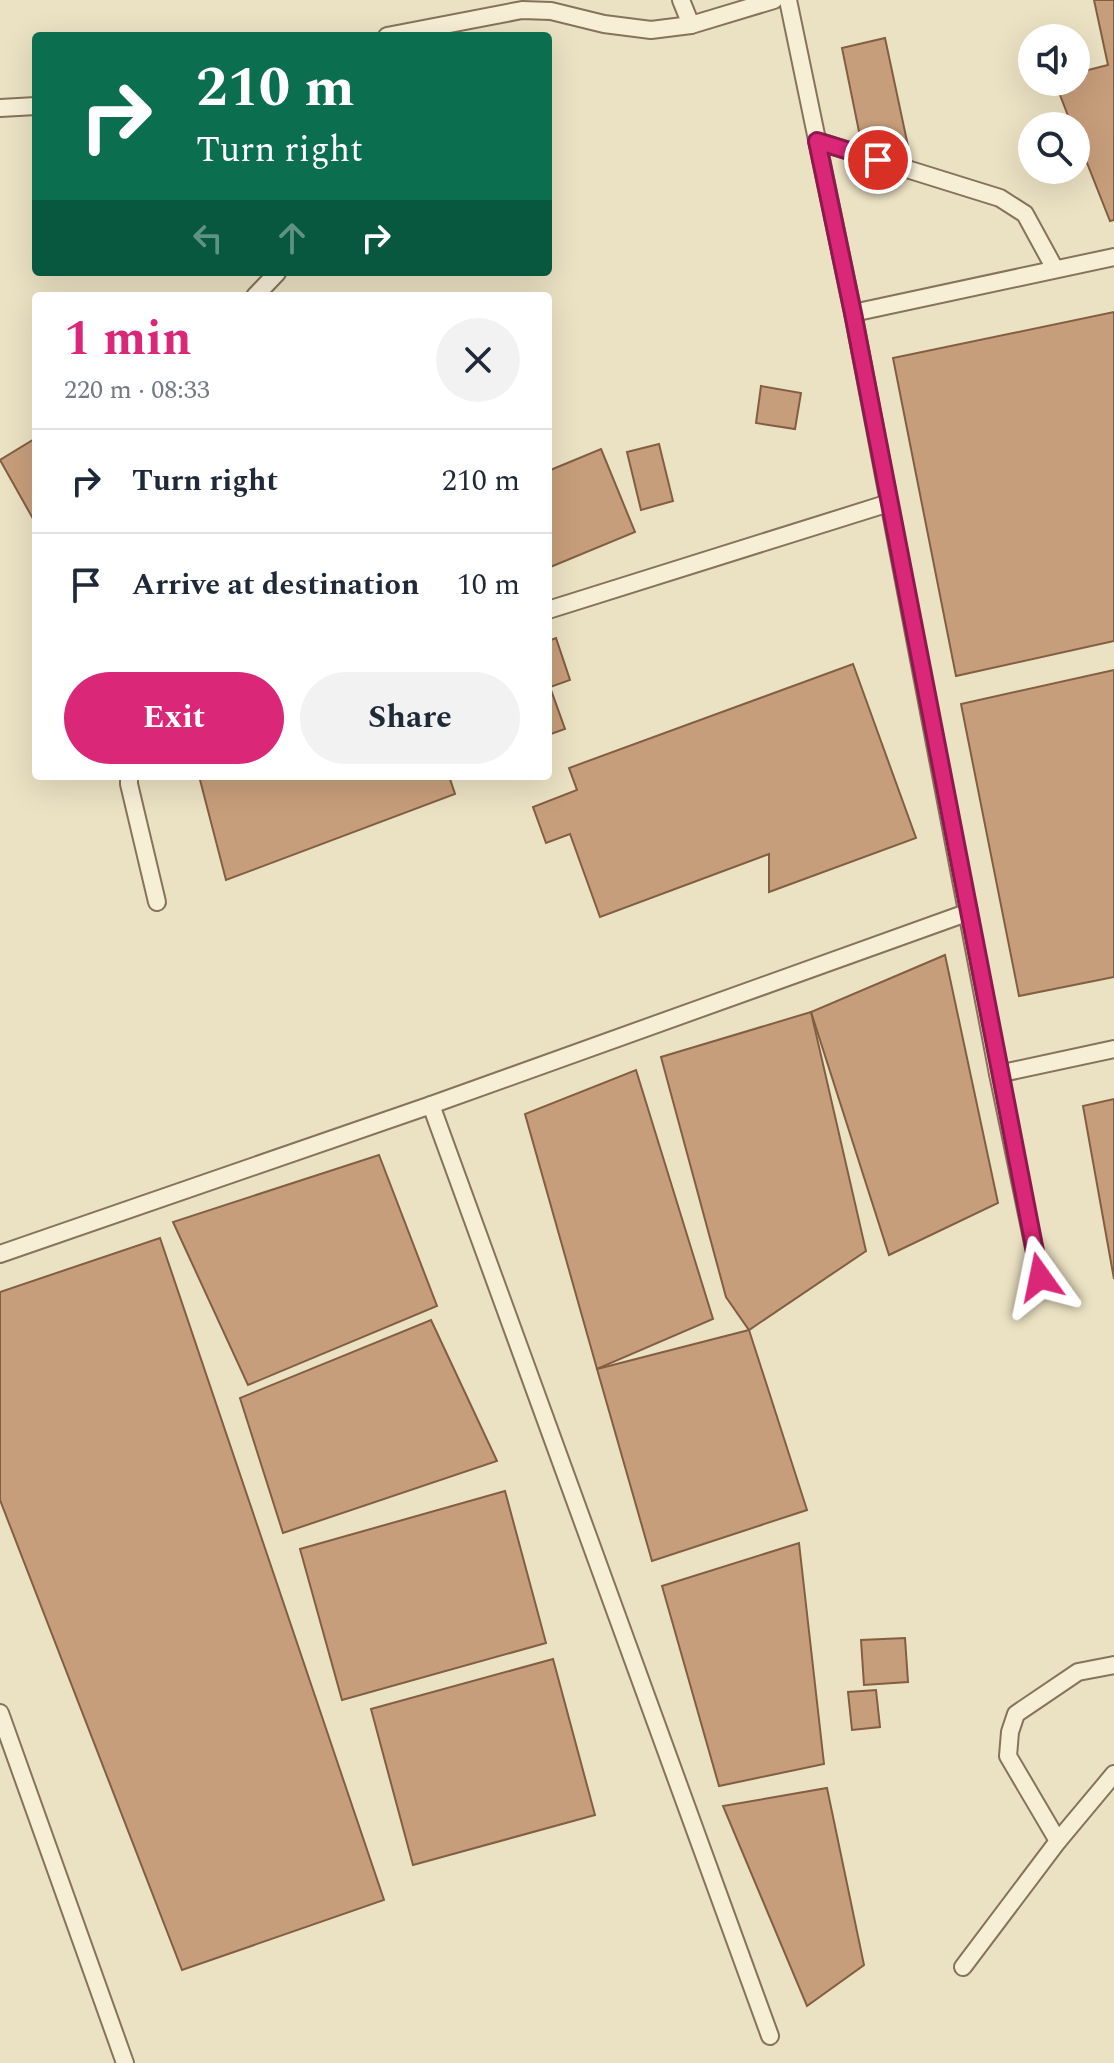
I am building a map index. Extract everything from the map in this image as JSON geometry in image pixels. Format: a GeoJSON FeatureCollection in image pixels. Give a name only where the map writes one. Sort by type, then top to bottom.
{"type":"FeatureCollection","features":[{"type":"Feature","properties":{"kind":"lane"},"geometry":{"type":"LineString","coordinates":[[681,0],[691,25]]}},
{"type":"Feature","properties":{"kind":"lane"},"geometry":{"type":"LineString","coordinates":[[408,32],[522,10],[551,11],[604,24],[651,30],[691,25],[774,0]]}},
{"type":"Feature","properties":{"kind":"lane"},"geometry":{"type":"LineString","coordinates":[[788,0],[853,313],[998,1074],[1040,1277]]}},
{"type":"Feature","properties":{"kind":"lane"},"geometry":{"type":"LineString","coordinates":[[0,108],[32,106]]}},
{"type":"Feature","properties":{"kind":"lane"},"geometry":{"type":"LineString","coordinates":[[817,141],[1000,198],[1025,214],[1055,269]]}},
{"type":"Feature","properties":{"kind":"lane"},"geometry":{"type":"LineString","coordinates":[[853,313],[1114,257]]}},
{"type":"Feature","properties":{"kind":"lane"},"geometry":{"type":"LineString","coordinates":[[259,292],[274,276]]}},
{"type":"Feature","properties":{"kind":"lane"},"geometry":{"type":"LineString","coordinates":[[552,609],[889,503]]}},
{"type":"Feature","properties":{"kind":"lane"},"geometry":{"type":"LineString","coordinates":[[129,780],[157,902]]}},
{"type":"Feature","properties":{"kind":"lane"},"geometry":{"type":"LineString","coordinates":[[0,1254],[431,1105],[969,912]]}},
{"type":"Feature","properties":{"kind":"lane"},"geometry":{"type":"LineString","coordinates":[[998,1074],[1114,1049]]}},
{"type":"Feature","properties":{"kind":"lane"},"geometry":{"type":"LineString","coordinates":[[431,1105],[770,2036]]}},
{"type":"Feature","properties":{"kind":"lane"},"geometry":{"type":"LineString","coordinates":[[1058,1841],[1008,1756],[1010,1732],[1016,1714],[1078,1672],[1114,1665]]}},
{"type":"Feature","properties":{"kind":"lane"},"geometry":{"type":"LineString","coordinates":[[0,1713],[125,2063]]}},
{"type":"Feature","properties":{"kind":"lane"},"geometry":{"type":"LineString","coordinates":[[963,1967],[1058,1841],[1114,1774]]}},
{"type":"Feature","properties":{"kind":"building"},"geometry":{"type":"Polygon","coordinates":[[[1094,0],[1114,0],[1114,220],[1110,221],[1090,170],[1090,112],[1067,112],[1060,96],[1090,96],[1090,70],[1108,65],[1094,0]]]}},
{"type":"Feature","properties":{"kind":"building"},"geometry":{"type":"Polygon","coordinates":[[[885,38],[908,146],[864,156],[842,48],[885,38]]]}},
{"type":"Feature","properties":{"kind":"building"},"geometry":{"type":"Polygon","coordinates":[[[1114,312],[1114,641],[956,676],[893,358],[1114,312]]]}},
{"type":"Feature","properties":{"kind":"building"},"geometry":{"type":"Polygon","coordinates":[[[761,386],[801,393],[795,429],[756,423],[761,386]]]}},
{"type":"Feature","properties":{"kind":"building"},"geometry":{"type":"Polygon","coordinates":[[[32,440],[32,517],[0,460],[32,440]]]}},
{"type":"Feature","properties":{"kind":"building"},"geometry":{"type":"Polygon","coordinates":[[[659,444],[673,501],[641,510],[627,452],[659,444]]]}},
{"type":"Feature","properties":{"kind":"building"},"geometry":{"type":"Polygon","coordinates":[[[601,449],[635,532],[552,566],[552,469],[601,449]]]}},
{"type":"Feature","properties":{"kind":"building"},"geometry":{"type":"Polygon","coordinates":[[[556,638],[570,680],[552,686],[552,640],[556,638]]]}},
{"type":"Feature","properties":{"kind":"building"},"geometry":{"type":"Polygon","coordinates":[[[853,664],[916,838],[769,892],[769,854],[600,917],[570,834],[546,843],[533,807],[577,790],[569,768],[853,664]]]}},
{"type":"Feature","properties":{"kind":"building"},"geometry":{"type":"Polygon","coordinates":[[[1114,670],[1114,977],[1019,996],[961,704],[1114,670]]]}},
{"type":"Feature","properties":{"kind":"building"},"geometry":{"type":"Polygon","coordinates":[[[552,693],[565,729],[552,734],[552,693]]]}},
{"type":"Feature","properties":{"kind":"building"},"geometry":{"type":"Polygon","coordinates":[[[200,780],[450,780],[455,794],[226,880],[200,780]]]}},
{"type":"Feature","properties":{"kind":"building"},"geometry":{"type":"Polygon","coordinates":[[[945,955],[998,1203],[889,1255],[811,1012],[945,955]]]}},
{"type":"Feature","properties":{"kind":"building"},"geometry":{"type":"Polygon","coordinates":[[[811,1012],[866,1251],[749,1330],[726,1297],[661,1057],[811,1012]]]}},
{"type":"Feature","properties":{"kind":"building"},"geometry":{"type":"Polygon","coordinates":[[[636,1070],[713,1319],[597,1369],[525,1114],[636,1070]]]}},
{"type":"Feature","properties":{"kind":"building"},"geometry":{"type":"Polygon","coordinates":[[[1114,1099],[1114,1279],[1083,1106],[1114,1099]]]}},
{"type":"Feature","properties":{"kind":"building"},"geometry":{"type":"Polygon","coordinates":[[[379,1155],[437,1306],[248,1385],[173,1222],[379,1155]]]}},
{"type":"Feature","properties":{"kind":"building"},"geometry":{"type":"Polygon","coordinates":[[[160,1238],[384,1900],[182,1970],[0,1500],[0,1292],[160,1238]]]}},
{"type":"Feature","properties":{"kind":"building"},"geometry":{"type":"Polygon","coordinates":[[[431,1320],[497,1461],[283,1533],[240,1398],[431,1320]]]}},
{"type":"Feature","properties":{"kind":"building"},"geometry":{"type":"Polygon","coordinates":[[[749,1330],[807,1510],[652,1561],[597,1369],[749,1330]]]}},
{"type":"Feature","properties":{"kind":"building"},"geometry":{"type":"Polygon","coordinates":[[[505,1491],[546,1643],[342,1700],[300,1549],[505,1491]]]}},
{"type":"Feature","properties":{"kind":"building"},"geometry":{"type":"Polygon","coordinates":[[[799,1543],[824,1764],[719,1786],[662,1586],[799,1543]]]}},
{"type":"Feature","properties":{"kind":"building"},"geometry":{"type":"Polygon","coordinates":[[[905,1638],[908,1682],[864,1685],[861,1640],[905,1638]]]}},
{"type":"Feature","properties":{"kind":"building"},"geometry":{"type":"Polygon","coordinates":[[[553,1659],[595,1815],[413,1865],[371,1709],[553,1659]]]}},
{"type":"Feature","properties":{"kind":"building"},"geometry":{"type":"Polygon","coordinates":[[[876,1690],[880,1727],[852,1730],[848,1692],[876,1690]]]}},
{"type":"Feature","properties":{"kind":"building"},"geometry":{"type":"Polygon","coordinates":[[[827,1788],[864,1965],[807,2006],[723,1806],[827,1788]]]}},
{"type":"Feature","properties":{"kind":"route"},"geometry":{"type":"LineString","coordinates":[[878,160],[817,141],[1040,1277]]}}]}
